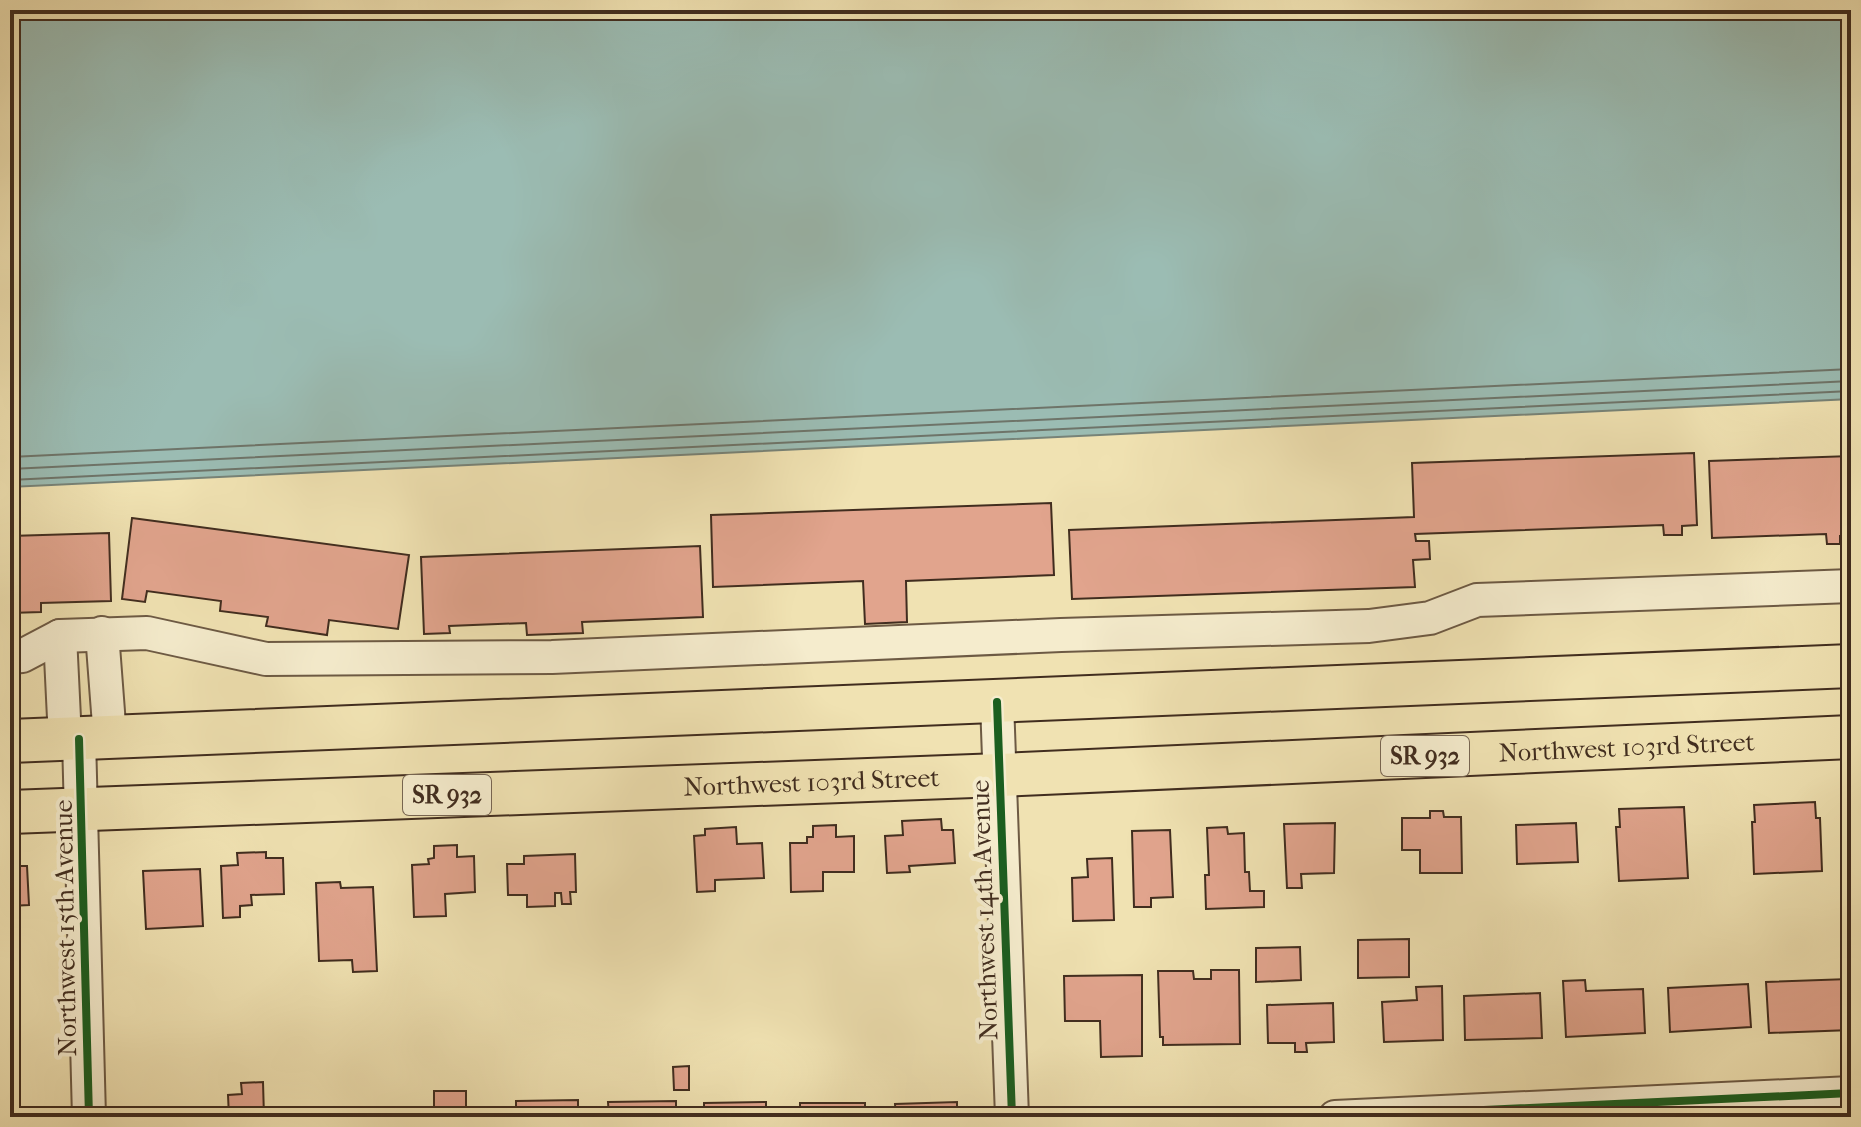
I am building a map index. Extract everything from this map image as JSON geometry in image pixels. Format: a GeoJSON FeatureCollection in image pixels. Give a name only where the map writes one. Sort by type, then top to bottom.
{"type":"FeatureCollection","features":[{"type":"Feature","properties":{"kind":"main road"},"geometry":{"type":"LineString","coordinates":[[10,741],[1851,666]]}},
{"type":"Feature","properties":{"kind":"main road","name":"Northwest 103rd Street"},"geometry":{"type":"LineString","coordinates":[[10,812],[1000,775],[1851,737]]}},
{"type":"Feature","properties":{"kind":"street"},"geometry":{"type":"LineString","coordinates":[[10,657],[22,656],[60,636],[102,633],[147,633],[266,659],[552,657],[1061,635],[1369,626],[1430,618],[1477,600],[1851,586]]}},
{"type":"Feature","properties":{"kind":"street"},"geometry":{"type":"LineString","coordinates":[[85,738],[102,633]]}},
{"type":"Feature","properties":{"kind":"street"},"geometry":{"type":"LineString","coordinates":[[60,636],[85,738]]}},
{"type":"Feature","properties":{"kind":"street","name":"Northwest 14th Avenue"},"geometry":{"type":"LineString","coordinates":[[997,702],[1012,1117]]}},
{"type":"Feature","properties":{"kind":"street","name":"Northwest 15th Avenue"},"geometry":{"type":"LineString","coordinates":[[85,738],[82,809],[89,1117]]}},
{"type":"Feature","properties":{"kind":"street"},"geometry":{"type":"LineString","coordinates":[[1335,1117],[1851,1093]]}},
{"type":"Feature","properties":{"kind":"water"},"geometry":{"type":"Polygon","coordinates":[[[10,10],[1851,10],[1851,399],[10,487],[10,10]]]}},
{"type":"Feature","properties":{"kind":"building"},"geometry":{"type":"Polygon","coordinates":[[[1694,453],[1697,525],[1682,526],[1682,535],[1664,535],[1663,525],[1415,534],[1416,541],[1429,541],[1430,559],[1413,560],[1415,587],[1072,599],[1069,530],[1414,517],[1412,463],[1694,453]]]}},
{"type":"Feature","properties":{"kind":"building"},"geometry":{"type":"Polygon","coordinates":[[[1851,456],[1851,536],[1840,536],[1840,544],[1827,544],[1826,534],[1712,538],[1709,461],[1851,456]]]}},
{"type":"Feature","properties":{"kind":"building"},"geometry":{"type":"Polygon","coordinates":[[[1051,503],[1054,575],[906,581],[907,622],[865,624],[863,581],[713,587],[711,515],[1051,503]]]}},
{"type":"Feature","properties":{"kind":"building"},"geometry":{"type":"Polygon","coordinates":[[[132,518],[409,555],[398,629],[329,620],[327,635],[266,626],[268,617],[220,611],[221,601],[147,591],[145,602],[122,599],[132,518]]]}},
{"type":"Feature","properties":{"kind":"building"},"geometry":{"type":"Polygon","coordinates":[[[109,533],[111,601],[41,603],[41,612],[10,613],[10,536],[109,533]]]}},
{"type":"Feature","properties":{"kind":"building"},"geometry":{"type":"Polygon","coordinates":[[[700,546],[703,617],[582,622],[583,633],[527,635],[526,623],[449,626],[450,633],[424,634],[421,557],[700,546]]]}},
{"type":"Feature","properties":{"kind":"building"},"geometry":{"type":"Polygon","coordinates":[[[1815,802],[1816,818],[1820,818],[1822,871],[1754,874],[1754,805],[1815,802]]]}},
{"type":"Feature","properties":{"kind":"building"},"geometry":{"type":"Polygon","coordinates":[[[1684,807],[1688,878],[1619,881],[1616,827],[1620,827],[1619,809],[1684,807]]]}},
{"type":"Feature","properties":{"kind":"building"},"geometry":{"type":"Polygon","coordinates":[[[1430,811],[1443,811],[1444,817],[1461,817],[1462,873],[1420,873],[1420,850],[1402,850],[1402,818],[1430,818],[1430,811]]]}},
{"type":"Feature","properties":{"kind":"building"},"geometry":{"type":"Polygon","coordinates":[[[941,819],[942,830],[953,830],[955,863],[909,866],[910,872],[887,873],[885,836],[903,835],[902,821],[941,819]]]}},
{"type":"Feature","properties":{"kind":"building"},"geometry":{"type":"Polygon","coordinates":[[[1335,823],[1334,873],[1301,874],[1302,888],[1287,888],[1284,824],[1335,823]]]}},
{"type":"Feature","properties":{"kind":"building"},"geometry":{"type":"Polygon","coordinates":[[[1576,823],[1578,862],[1517,864],[1516,825],[1576,823]]]}},
{"type":"Feature","properties":{"kind":"building"},"geometry":{"type":"Polygon","coordinates":[[[836,825],[836,837],[854,836],[854,872],[823,872],[823,891],[791,892],[790,843],[807,843],[807,837],[813,837],[813,826],[836,825]]]}},
{"type":"Feature","properties":{"kind":"building"},"geometry":{"type":"Polygon","coordinates":[[[736,827],[737,844],[762,843],[764,878],[715,880],[715,891],[697,892],[694,836],[705,835],[705,829],[736,827]]]}},
{"type":"Feature","properties":{"kind":"building"},"geometry":{"type":"Polygon","coordinates":[[[1227,827],[1228,834],[1244,833],[1245,872],[1249,872],[1250,891],[1264,891],[1264,907],[1206,909],[1205,875],[1209,875],[1207,828],[1227,827]]]}},
{"type":"Feature","properties":{"kind":"building"},"geometry":{"type":"Polygon","coordinates":[[[1170,830],[1173,897],[1151,898],[1151,907],[1134,907],[1132,831],[1170,830]]]}},
{"type":"Feature","properties":{"kind":"building"},"geometry":{"type":"Polygon","coordinates":[[[457,845],[457,857],[474,856],[475,892],[445,894],[446,916],[414,917],[412,865],[429,864],[428,859],[434,858],[434,846],[457,845]]]}},
{"type":"Feature","properties":{"kind":"building"},"geometry":{"type":"Polygon","coordinates":[[[266,852],[266,858],[283,858],[284,894],[251,895],[252,905],[240,906],[240,917],[223,918],[221,866],[238,865],[237,853],[266,852]]]}},
{"type":"Feature","properties":{"kind":"building"},"geometry":{"type":"Polygon","coordinates":[[[575,854],[576,892],[570,892],[571,904],[562,904],[561,893],[555,893],[555,906],[527,907],[527,895],[508,895],[507,864],[524,864],[524,856],[575,854]]]}},
{"type":"Feature","properties":{"kind":"building"},"geometry":{"type":"Polygon","coordinates":[[[1112,858],[1114,920],[1073,921],[1072,878],[1088,877],[1087,859],[1112,858]]]}},
{"type":"Feature","properties":{"kind":"building"},"geometry":{"type":"Polygon","coordinates":[[[10,866],[27,866],[29,905],[10,906],[10,866]]]}},
{"type":"Feature","properties":{"kind":"building"},"geometry":{"type":"Polygon","coordinates":[[[200,869],[203,926],[146,929],[143,871],[200,869]]]}},
{"type":"Feature","properties":{"kind":"building"},"geometry":{"type":"Polygon","coordinates":[[[340,882],[341,888],[373,887],[377,971],[353,972],[352,960],[319,961],[316,883],[340,882]]]}},
{"type":"Feature","properties":{"kind":"building"},"geometry":{"type":"Polygon","coordinates":[[[1409,939],[1409,977],[1358,978],[1358,940],[1409,939]]]}},
{"type":"Feature","properties":{"kind":"building"},"geometry":{"type":"Polygon","coordinates":[[[1300,947],[1301,980],[1256,982],[1256,948],[1300,947]]]}},
{"type":"Feature","properties":{"kind":"building"},"geometry":{"type":"Polygon","coordinates":[[[1211,970],[1239,970],[1240,1044],[1163,1045],[1163,1037],[1160,1037],[1158,971],[1193,971],[1194,979],[1211,979],[1211,970]]]}},
{"type":"Feature","properties":{"kind":"building"},"geometry":{"type":"Polygon","coordinates":[[[1142,975],[1142,1056],[1101,1057],[1100,1021],[1065,1021],[1064,976],[1142,975]]]}},
{"type":"Feature","properties":{"kind":"building"},"geometry":{"type":"Polygon","coordinates":[[[1849,979],[1851,1030],[1769,1033],[1766,982],[1849,979]]]}},
{"type":"Feature","properties":{"kind":"building"},"geometry":{"type":"Polygon","coordinates":[[[1585,980],[1586,991],[1643,989],[1645,1033],[1566,1037],[1563,981],[1585,980]]]}},
{"type":"Feature","properties":{"kind":"building"},"geometry":{"type":"Polygon","coordinates":[[[1748,984],[1751,1027],[1670,1032],[1668,988],[1748,984]]]}},
{"type":"Feature","properties":{"kind":"building"},"geometry":{"type":"Polygon","coordinates":[[[1442,986],[1443,1040],[1384,1042],[1382,1002],[1417,1000],[1416,987],[1442,986]]]}},
{"type":"Feature","properties":{"kind":"building"},"geometry":{"type":"Polygon","coordinates":[[[1540,993],[1542,1038],[1465,1040],[1464,996],[1540,993]]]}},
{"type":"Feature","properties":{"kind":"building"},"geometry":{"type":"Polygon","coordinates":[[[1333,1003],[1334,1042],[1306,1043],[1307,1052],[1295,1052],[1295,1043],[1268,1043],[1267,1005],[1333,1003]]]}},
{"type":"Feature","properties":{"kind":"building"},"geometry":{"type":"Polygon","coordinates":[[[689,1066],[689,1090],[674,1090],[673,1067],[689,1066]]]}},
{"type":"Feature","properties":{"kind":"building"},"geometry":{"type":"Polygon","coordinates":[[[263,1082],[264,1117],[229,1117],[228,1095],[242,1094],[241,1083],[263,1082]]]}},
{"type":"Feature","properties":{"kind":"building"},"geometry":{"type":"Polygon","coordinates":[[[434,1091],[466,1091],[466,1107],[488,1107],[488,1117],[420,1117],[420,1107],[434,1107],[434,1091]]]}},
{"type":"Feature","properties":{"kind":"building"},"geometry":{"type":"Polygon","coordinates":[[[578,1100],[578,1117],[516,1117],[516,1101],[578,1100]]]}},
{"type":"Feature","properties":{"kind":"building"},"geometry":{"type":"Polygon","coordinates":[[[676,1101],[676,1117],[609,1117],[608,1102],[676,1101]]]}},
{"type":"Feature","properties":{"kind":"building"},"geometry":{"type":"Polygon","coordinates":[[[766,1102],[766,1117],[704,1117],[704,1103],[766,1102]]]}},
{"type":"Feature","properties":{"kind":"building"},"geometry":{"type":"Polygon","coordinates":[[[957,1102],[957,1117],[896,1117],[895,1104],[957,1102]]]}},
{"type":"Feature","properties":{"kind":"building"},"geometry":{"type":"Polygon","coordinates":[[[800,1103],[865,1103],[865,1117],[800,1117],[800,1103]]]}},
{"type":"Feature","properties":{"kind":"building"},"geometry":{"type":"Polygon","coordinates":[[[173,1110],[173,1117],[141,1117],[141,1111],[173,1110]]]}},
{"type":"Feature","properties":{"kind":"building"},"geometry":{"type":"Polygon","coordinates":[[[387,1113],[387,1117],[322,1117],[322,1114],[387,1113]]]}},
{"type":"Feature","properties":{"kind":"cycle path"},"geometry":{"type":"LineString","coordinates":[[997,702],[1012,1117]]}},
{"type":"Feature","properties":{"kind":"cycle path"},"geometry":{"type":"LineString","coordinates":[[79,739],[89,1117]]}},
{"type":"Feature","properties":{"kind":"cycle path"},"geometry":{"type":"LineString","coordinates":[[1335,1117],[1851,1093]]}}]}
